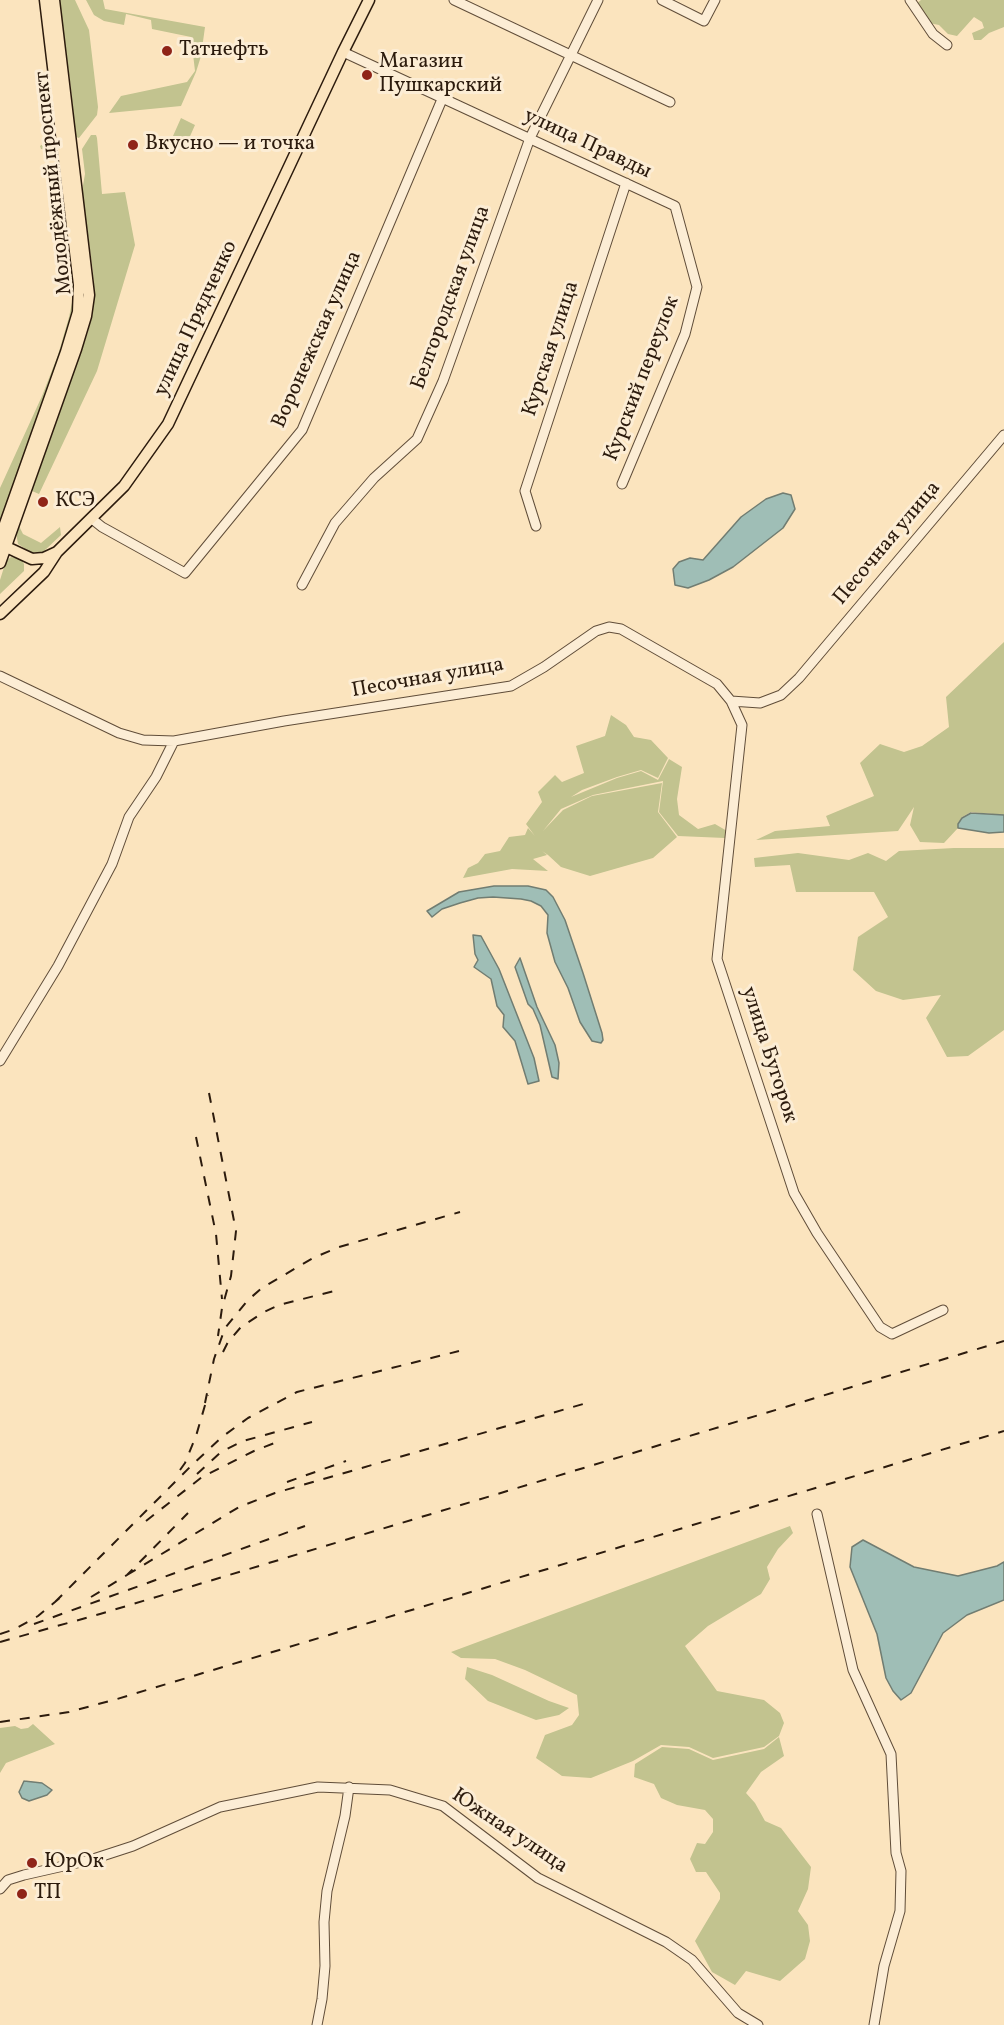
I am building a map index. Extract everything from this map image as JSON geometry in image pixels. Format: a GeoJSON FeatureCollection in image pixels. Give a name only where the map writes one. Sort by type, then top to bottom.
{"type":"FeatureCollection","features":[{"type":"Feature","properties":{"kind":"main road","name":"Молодёжный проспект"},"geometry":{"type":"LineString","coordinates":[[0,563],[2,543],[78,312],[79,285],[45,0]]}},
{"type":"Feature","properties":{"kind":"main road","name":"Молодёжный проспект"},"geometry":{"type":"LineString","coordinates":[[2,543],[76,349],[86,316],[89,295],[54,0]]}},
{"type":"Feature","properties":{"kind":"main road","name":"улица Прядченко"},"geometry":{"type":"LineString","coordinates":[[0,614],[44,572],[57,552],[124,486],[168,424],[369,0]]}},
{"type":"Feature","properties":{"kind":"main road"},"geometry":{"type":"LineString","coordinates":[[2,543],[32,559],[44,558],[57,552]]}},
{"type":"Feature","properties":{"kind":"street"},"geometry":{"type":"LineString","coordinates":[[453,0],[670,102]]}},
{"type":"Feature","properties":{"kind":"street","name":"Белгородская улица"},"geometry":{"type":"LineString","coordinates":[[302,585],[335,523],[374,478],[417,439],[443,381],[530,138],[598,0]]}},
{"type":"Feature","properties":{"kind":"street"},"geometry":{"type":"LineString","coordinates":[[662,0],[704,21],[715,0]]}},
{"type":"Feature","properties":{"kind":"street"},"geometry":{"type":"LineString","coordinates":[[910,0],[933,34],[947,45]]}},
{"type":"Feature","properties":{"kind":"street","name":"улица Правды"},"geometry":{"type":"LineString","coordinates":[[343,52],[675,206],[697,287]]}},
{"type":"Feature","properties":{"kind":"street","name":"Воронежская улица"},"geometry":{"type":"LineString","coordinates":[[92,519],[102,527],[185,573],[192,566],[302,430],[443,97]]}},
{"type":"Feature","properties":{"kind":"street","name":"Курская улица"},"geometry":{"type":"LineString","coordinates":[[536,526],[525,491],[626,183]]}},
{"type":"Feature","properties":{"kind":"street","name":"Курский переулок"},"geometry":{"type":"LineString","coordinates":[[622,484],[685,334],[697,287]]}},
{"type":"Feature","properties":{"kind":"street","name":"Песочная улица"},"geometry":{"type":"LineString","coordinates":[[174,741],[284,721],[511,686],[544,667],[596,631],[609,627],[621,629],[717,684],[731,701],[760,703],[781,695],[800,678],[1004,435]]}},
{"type":"Feature","properties":{"kind":"street"},"geometry":{"type":"LineString","coordinates":[[0,676],[118,734],[143,740],[174,741],[156,777],[129,817],[112,864],[58,966],[0,1061]]}},
{"type":"Feature","properties":{"kind":"street","name":"улица Бугорок"},"geometry":{"type":"LineString","coordinates":[[731,701],[742,724],[717,959],[794,1193],[817,1233],[880,1327],[892,1334],[943,1310]]}},
{"type":"Feature","properties":{"kind":"street"},"geometry":{"type":"LineString","coordinates":[[817,1514],[853,1670],[891,1754],[896,1853],[901,1871],[900,1911],[884,1966],[874,2025]]}},
{"type":"Feature","properties":{"kind":"street","name":"Южная улица"},"geometry":{"type":"LineString","coordinates":[[0,1889],[8,1880],[90,1860],[133,1846],[220,1806],[318,1787],[390,1790],[443,1806],[538,1878],[666,1942],[692,1960],[738,2013],[758,2025]]}},
{"type":"Feature","properties":{"kind":"street"},"geometry":{"type":"LineString","coordinates":[[317,2025],[322,1999],[327,1891],[345,1816],[349,1787]]}},
{"type":"Feature","properties":{"kind":"green space"},"geometry":{"type":"Polygon","coordinates":[[[59,0],[75,0],[89,30],[98,107],[97,115],[79,138],[76,137],[75,132],[59,0]]]}},
{"type":"Feature","properties":{"kind":"green space"},"geometry":{"type":"Polygon","coordinates":[[[86,0],[103,0],[105,9],[205,27],[201,56],[196,72],[181,106],[109,113],[121,96],[187,82],[195,71],[191,37],[152,29],[151,20],[126,14],[124,25],[104,21],[94,15],[86,0]]]}},
{"type":"Feature","properties":{"kind":"green space"},"geometry":{"type":"Polygon","coordinates":[[[921,0],[1004,0],[1004,27],[989,33],[981,40],[974,40],[972,33],[984,28],[982,22],[974,17],[957,36],[948,34],[939,25],[929,23],[917,3],[921,0]]]}},
{"type":"Feature","properties":{"kind":"green space"},"geometry":{"type":"Polygon","coordinates":[[[181,118],[195,125],[187,143],[173,136],[181,118]]]}},
{"type":"Feature","properties":{"kind":"green space"},"geometry":{"type":"Polygon","coordinates":[[[91,135],[96,135],[97,138],[102,194],[125,192],[135,245],[97,371],[39,494],[32,491],[92,316],[93,272],[82,191],[85,174],[82,149],[91,135]]]}},
{"type":"Feature","properties":{"kind":"green space"},"geometry":{"type":"Polygon","coordinates":[[[53,144],[57,147],[75,278],[75,302],[61,354],[0,521],[0,488],[58,355],[73,298],[55,151],[41,149],[40,146],[53,144]]]}},
{"type":"Feature","properties":{"kind":"green space"},"geometry":{"type":"Polygon","coordinates":[[[19,526],[23,534],[41,543],[60,527],[61,535],[43,552],[32,553],[18,544],[16,533],[19,526]]]}},
{"type":"Feature","properties":{"kind":"green space"},"geometry":{"type":"Polygon","coordinates":[[[11,557],[21,559],[24,571],[0,594],[0,580],[6,561],[11,557]]]}},
{"type":"Feature","properties":{"kind":"green space"},"geometry":{"type":"Polygon","coordinates":[[[1004,642],[1004,815],[971,812],[962,817],[958,828],[944,843],[920,842],[910,825],[914,807],[898,831],[756,840],[775,831],[830,826],[826,816],[874,796],[860,763],[880,744],[904,752],[922,746],[949,727],[946,697],[1004,642]]]}},
{"type":"Feature","properties":{"kind":"green space"},"geometry":{"type":"Polygon","coordinates":[[[611,715],[626,725],[634,737],[651,740],[668,758],[658,778],[641,770],[582,790],[571,797],[641,771],[658,780],[669,759],[682,767],[677,799],[679,815],[698,829],[715,824],[727,831],[725,838],[678,836],[659,812],[663,781],[593,795],[561,809],[543,831],[563,810],[592,796],[662,783],[658,812],[677,837],[653,858],[590,876],[561,867],[548,855],[542,851],[547,855],[533,859],[548,871],[512,869],[463,878],[468,868],[478,863],[485,854],[500,851],[509,837],[525,835],[528,828],[535,836],[526,824],[542,802],[538,792],[555,775],[562,782],[584,773],[576,746],[605,736],[611,715]]]}},
{"type":"Feature","properties":{"kind":"green space"},"geometry":{"type":"Polygon","coordinates":[[[1004,848],[1004,1030],[968,1056],[947,1057],[926,1018],[941,995],[903,1000],[876,991],[853,970],[858,937],[888,917],[874,892],[796,892],[790,865],[755,867],[754,858],[798,853],[849,860],[868,853],[886,861],[899,851],[1004,848]]]}},
{"type":"Feature","properties":{"kind":"green space"},"geometry":{"type":"Polygon","coordinates":[[[790,1526],[793,1533],[778,1549],[767,1567],[770,1579],[761,1594],[708,1626],[685,1646],[717,1691],[764,1700],[780,1713],[784,1723],[779,1736],[764,1747],[713,1758],[689,1747],[661,1745],[633,1761],[591,1778],[562,1776],[536,1758],[545,1735],[572,1725],[579,1715],[577,1695],[525,1670],[495,1659],[461,1658],[451,1652],[790,1526]]]}},
{"type":"Feature","properties":{"kind":"green space"},"geometry":{"type":"Polygon","coordinates":[[[467,1667],[492,1675],[569,1708],[559,1715],[536,1720],[488,1701],[465,1679],[467,1667]]]}},
{"type":"Feature","properties":{"kind":"green space"},"geometry":{"type":"Polygon","coordinates":[[[33,1724],[55,1744],[6,1763],[0,1773],[0,1728],[15,1726],[21,1729],[33,1724]]]}},
{"type":"Feature","properties":{"kind":"green space"},"geometry":{"type":"Polygon","coordinates":[[[779,1737],[784,1756],[761,1772],[746,1793],[755,1803],[765,1821],[781,1828],[811,1867],[808,1889],[798,1911],[808,1925],[810,1941],[805,1959],[780,1981],[746,1971],[735,1985],[712,1972],[695,1941],[720,1899],[720,1893],[706,1872],[696,1872],[690,1859],[697,1843],[705,1844],[713,1832],[713,1819],[705,1810],[677,1805],[661,1798],[654,1784],[634,1777],[635,1764],[662,1747],[689,1749],[713,1760],[764,1749],[779,1737]]]}},
{"type":"Feature","properties":{"kind":"water"},"geometry":{"type":"Polygon","coordinates":[[[783,493],[791,495],[795,509],[783,528],[733,567],[709,580],[688,588],[675,585],[673,569],[679,562],[690,558],[703,560],[741,517],[766,499],[783,493]]]}},
{"type":"Feature","properties":{"kind":"water"},"geometry":{"type":"Polygon","coordinates":[[[971,813],[1004,815],[1004,832],[989,833],[958,828],[962,818],[971,813]]]}},
{"type":"Feature","properties":{"kind":"water"},"geometry":{"type":"Polygon","coordinates":[[[494,886],[528,886],[546,890],[553,897],[565,920],[583,973],[602,1033],[601,1043],[592,1041],[580,1022],[568,988],[555,962],[547,933],[548,915],[541,906],[521,899],[493,897],[460,903],[442,909],[432,917],[427,911],[459,892],[494,886]]]}},
{"type":"Feature","properties":{"kind":"water"},"geometry":{"type":"Polygon","coordinates":[[[473,935],[481,936],[499,969],[534,1058],[539,1081],[528,1084],[515,1041],[503,1027],[504,1015],[497,1006],[491,979],[474,967],[478,960],[473,935]]]}},
{"type":"Feature","properties":{"kind":"water"},"geometry":{"type":"Polygon","coordinates":[[[520,958],[537,1007],[555,1045],[559,1063],[558,1079],[552,1077],[540,1025],[533,1009],[528,1004],[515,967],[520,958]]]}},
{"type":"Feature","properties":{"kind":"water"},"geometry":{"type":"Polygon","coordinates":[[[863,1540],[914,1567],[958,1576],[1004,1562],[1004,1600],[967,1615],[943,1633],[911,1693],[901,1700],[886,1678],[877,1634],[850,1567],[852,1547],[863,1540]]]}},
{"type":"Feature","properties":{"kind":"water"},"geometry":{"type":"Polygon","coordinates":[[[24,1781],[42,1783],[52,1790],[47,1795],[29,1801],[22,1798],[19,1792],[24,1781]]]}},
{"type":"Feature","properties":{"kind":"railway"},"geometry":{"type":"LineString","coordinates":[[209,1093],[236,1231],[231,1276],[222,1308],[218,1336]]}},
{"type":"Feature","properties":{"kind":"railway"},"geometry":{"type":"LineString","coordinates":[[196,1137],[216,1234],[222,1299]]}},
{"type":"Feature","properties":{"kind":"railway"},"geometry":{"type":"LineString","coordinates":[[205,1403],[214,1359],[225,1328],[248,1300],[262,1288],[313,1258],[339,1247],[460,1212]]}},
{"type":"Feature","properties":{"kind":"railway"},"geometry":{"type":"LineString","coordinates":[[223,1352],[241,1327],[264,1312],[279,1305],[338,1290]]}},
{"type":"Feature","properties":{"kind":"railway"},"geometry":{"type":"LineString","coordinates":[[0,1642],[100,1614],[1004,1341]]}},
{"type":"Feature","properties":{"kind":"railway"},"geometry":{"type":"LineString","coordinates":[[55,1602],[192,1465],[222,1437],[248,1418],[297,1392],[459,1351]]}},
{"type":"Feature","properties":{"kind":"railway"},"geometry":{"type":"LineString","coordinates":[[180,1470],[196,1436],[208,1395]]}},
{"type":"Feature","properties":{"kind":"railway"},"geometry":{"type":"LineString","coordinates":[[127,1575],[239,1507],[275,1493],[590,1402]]}},
{"type":"Feature","properties":{"kind":"railway"},"geometry":{"type":"LineString","coordinates":[[197,1474],[221,1452],[243,1441],[312,1422]]}},
{"type":"Feature","properties":{"kind":"railway"},"geometry":{"type":"LineString","coordinates":[[0,1722],[69,1712],[117,1699],[1004,1431]]}},
{"type":"Feature","properties":{"kind":"railway"},"geometry":{"type":"LineString","coordinates":[[146,1521],[202,1477],[277,1442]]}},
{"type":"Feature","properties":{"kind":"railway"},"geometry":{"type":"LineString","coordinates":[[287,1482],[346,1461]]}},
{"type":"Feature","properties":{"kind":"railway"},"geometry":{"type":"LineString","coordinates":[[91,1597],[127,1575],[188,1513]]}},
{"type":"Feature","properties":{"kind":"railway"},"geometry":{"type":"LineString","coordinates":[[34,1624],[305,1526]]}},
{"type":"Feature","properties":{"kind":"railway"},"geometry":{"type":"LineString","coordinates":[[0,1634],[15,1629],[38,1616],[61,1597]]}},
{"type":"Feature","properties":{"kind":"place","name":"Татнефть"},"geometry":{"type":"Point","coordinates":[167,51]}},
{"type":"Feature","properties":{"kind":"place","name":"Магазин Пушкарский"},"geometry":{"type":"Point","coordinates":[367,75]}},
{"type":"Feature","properties":{"kind":"place","name":"Вкусно — и точка"},"geometry":{"type":"Point","coordinates":[133,145]}},
{"type":"Feature","properties":{"kind":"place","name":"КСЭ"},"geometry":{"type":"Point","coordinates":[43,502]}},
{"type":"Feature","properties":{"kind":"place","name":"ЮрОк"},"geometry":{"type":"Point","coordinates":[32,1863]}},
{"type":"Feature","properties":{"kind":"place","name":"ТП"},"geometry":{"type":"Point","coordinates":[22,1894]}}]}
